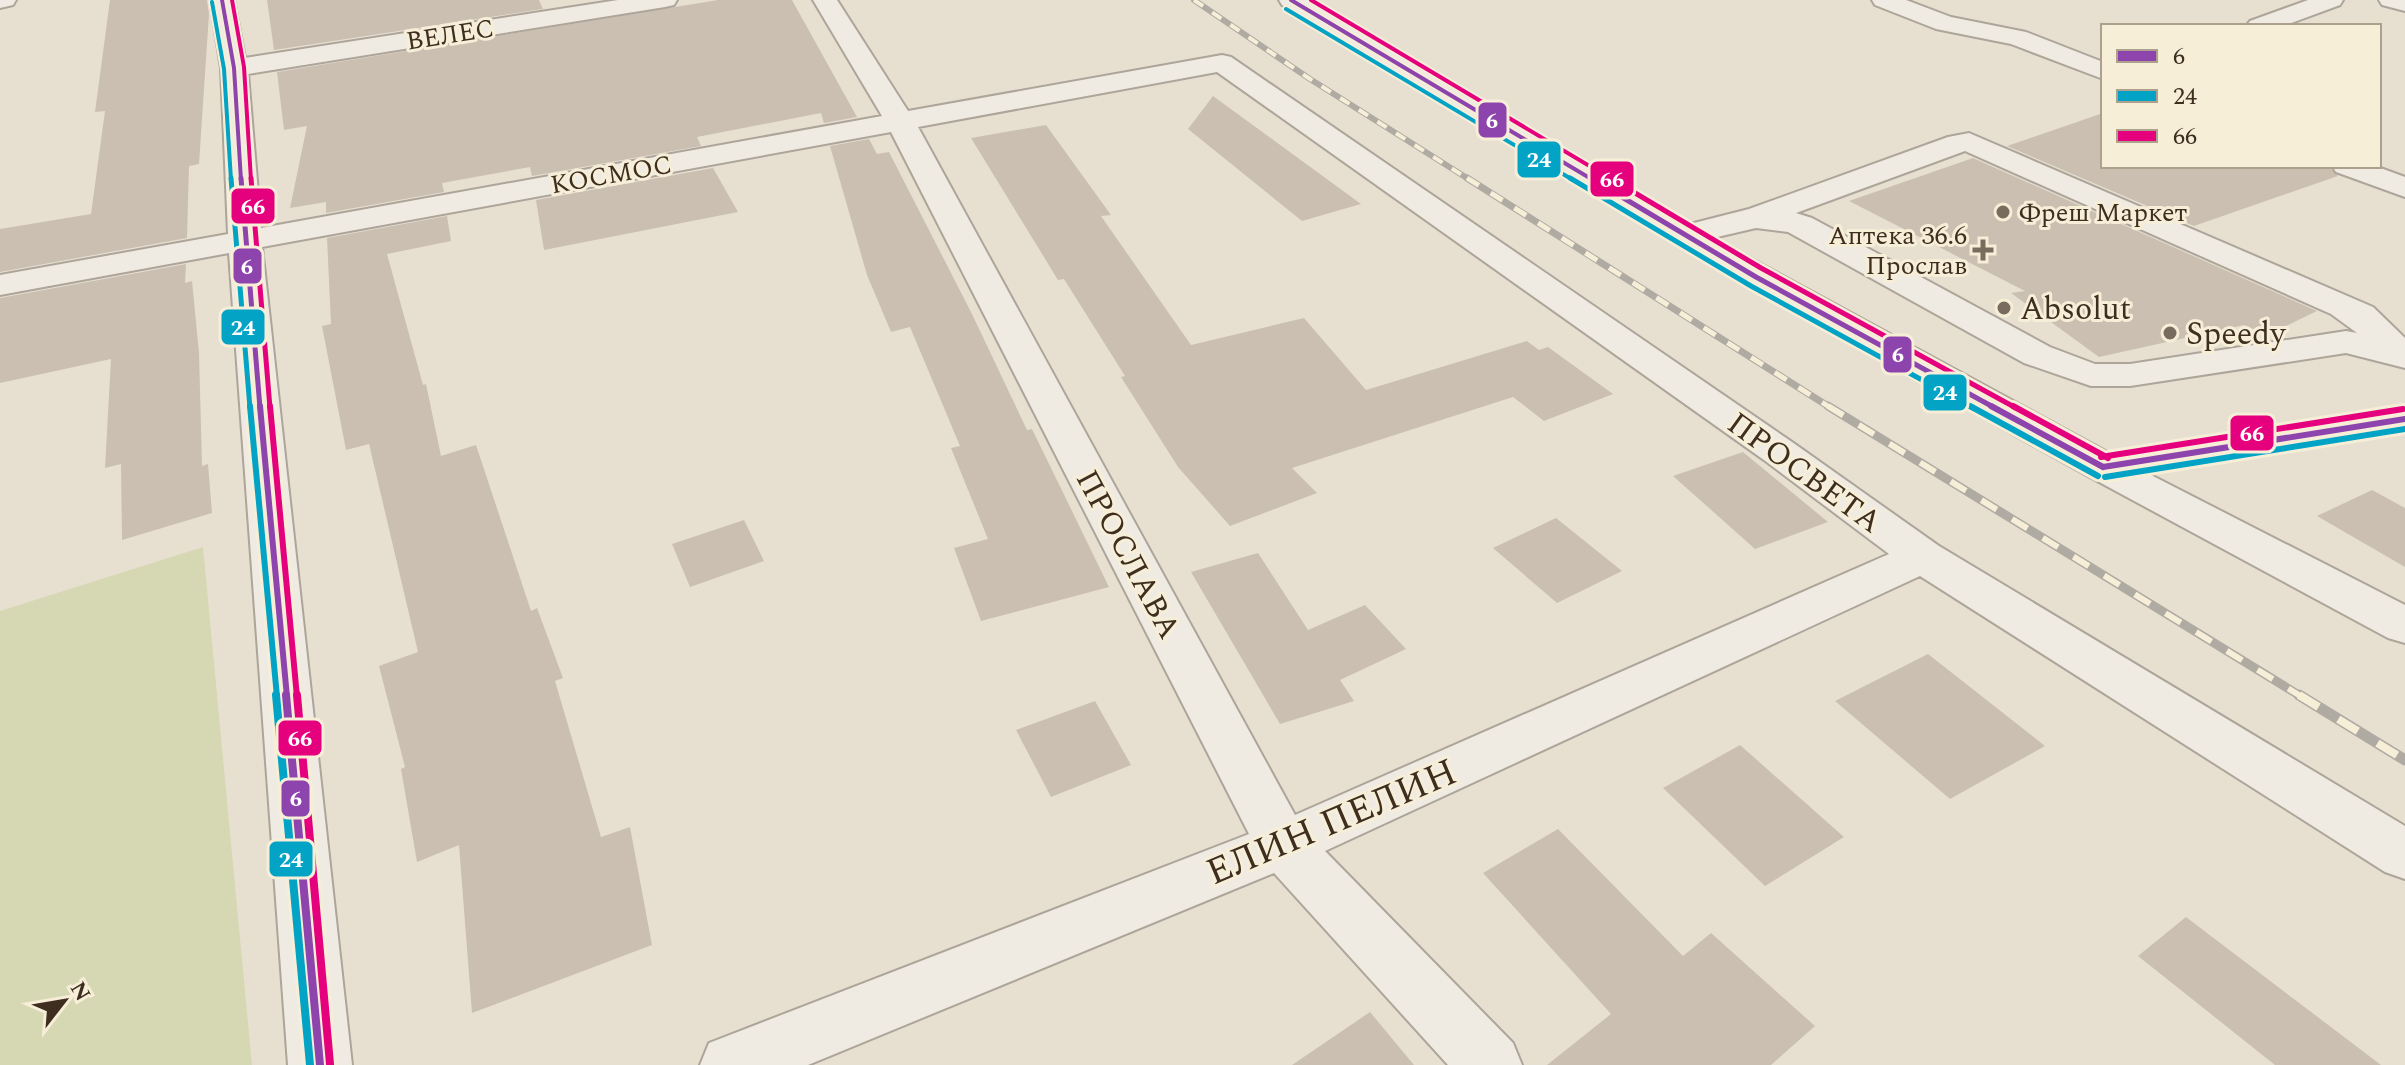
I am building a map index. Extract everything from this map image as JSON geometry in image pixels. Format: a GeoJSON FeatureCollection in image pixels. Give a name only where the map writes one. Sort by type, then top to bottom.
{"type":"FeatureCollection","features":[{"type":"Feature","properties":{"kind":"street"},"geometry":{"type":"LineString","coordinates":[[222,0],[234,68],[245,239],[320,1065]]}},
{"type":"Feature","properties":{"kind":"street","name":"ВЕЛЕС"},"geometry":{"type":"LineString","coordinates":[[234,68],[665,0]]}},
{"type":"Feature","properties":{"kind":"street","name":"ПРОСЛАВА"},"geometry":{"type":"LineString","coordinates":[[825,0],[901,123],[1283,845],[1490,1065]]}},
{"type":"Feature","properties":{"kind":"street"},"geometry":{"type":"LineString","coordinates":[[1291,0],[1756,277],[2103,467],[2405,626]]}},
{"type":"Feature","properties":{"kind":"street"},"geometry":{"type":"LineString","coordinates":[[1884,0],[1945,24],[2017,37],[2101,70]]}},
{"type":"Feature","properties":{"kind":"street"},"geometry":{"type":"LineString","coordinates":[[2265,24],[2331,0]]}},
{"type":"Feature","properties":{"kind":"street"},"geometry":{"type":"LineString","coordinates":[[2391,0],[2405,4]]}},
{"type":"Feature","properties":{"kind":"street","name":"КОСМОС"},"geometry":{"type":"LineString","coordinates":[[0,285],[1222,63]]}},
{"type":"Feature","properties":{"kind":"street","name":"ПРОСВЕТА"},"geometry":{"type":"LineString","coordinates":[[1222,63],[1778,451],[1923,557],[2405,855]]}},
{"type":"Feature","properties":{"kind":"street"},"geometry":{"type":"LineString","coordinates":[[1686,235],[1761,215],[1958,143],[1969,142],[2344,306],[2360,315],[2403,355]]}},
{"type":"Feature","properties":{"kind":"street"},"geometry":{"type":"LineString","coordinates":[[2352,168],[2405,188]]}},
{"type":"Feature","properties":{"kind":"street"},"geometry":{"type":"LineString","coordinates":[[1761,215],[1779,217],[1800,225],[2037,355],[2091,375],[2130,375],[2346,342],[2403,355]]}},
{"type":"Feature","properties":{"kind":"street"},"geometry":{"type":"LineString","coordinates":[[2103,467],[2405,419]]}},
{"type":"Feature","properties":{"kind":"street","name":"ЕЛИН ПЕЛИН"},"geometry":{"type":"LineString","coordinates":[[732,1065],[1283,845],[1923,557]]}},
{"type":"Feature","properties":{"kind":"green space"},"geometry":{"type":"Polygon","coordinates":[[[203,547],[252,1065],[0,1065],[0,611],[203,547]]]}},
{"type":"Feature","properties":{"kind":"building"},"geometry":{"type":"Polygon","coordinates":[[[110,0],[207,0],[209,14],[199,164],[189,166],[187,238],[0,272],[0,229],[91,214],[105,111],[95,112],[110,0]]]}},
{"type":"Feature","properties":{"kind":"building"},"geometry":{"type":"Polygon","coordinates":[[[267,0],[539,0],[543,9],[274,50],[267,0]]]}},
{"type":"Feature","properties":{"kind":"building"},"geometry":{"type":"Polygon","coordinates":[[[718,0],[792,0],[857,117],[824,123],[821,113],[697,137],[701,146],[532,176],[530,167],[442,183],[444,192],[326,213],[326,202],[290,208],[307,126],[284,130],[277,72],[718,0]]]}},
{"type":"Feature","properties":{"kind":"building"},"geometry":{"type":"Polygon","coordinates":[[[1213,96],[1361,204],[1302,221],[1188,129],[1213,96]]]}},
{"type":"Feature","properties":{"kind":"building"},"geometry":{"type":"Polygon","coordinates":[[[2101,114],[2101,168],[2331,168],[2338,176],[2194,226],[2007,146],[2101,114]]]}},
{"type":"Feature","properties":{"kind":"building"},"geometry":{"type":"Polygon","coordinates":[[[1046,125],[1111,215],[1101,216],[1191,345],[1304,318],[1366,390],[1527,341],[1539,350],[1548,347],[1613,394],[1544,421],[1513,397],[1292,468],[1317,493],[1230,526],[1178,467],[1064,279],[1058,280],[971,138],[1046,125]]]}},
{"type":"Feature","properties":{"kind":"building"},"geometry":{"type":"Polygon","coordinates":[[[869,139],[877,154],[889,152],[1027,430],[1032,429],[1109,587],[981,621],[954,548],[988,539],[951,448],[960,446],[910,327],[891,332],[867,275],[830,146],[869,139]]]}},
{"type":"Feature","properties":{"kind":"building"},"geometry":{"type":"Polygon","coordinates":[[[1973,158],[2317,311],[2267,335],[2244,325],[2099,357],[2011,293],[2025,291],[1849,201],[1973,158]]]}},
{"type":"Feature","properties":{"kind":"building"},"geometry":{"type":"Polygon","coordinates":[[[713,168],[738,212],[544,250],[536,200],[713,168]]]}},
{"type":"Feature","properties":{"kind":"building"},"geometry":{"type":"Polygon","coordinates":[[[447,216],[451,241],[387,254],[423,385],[426,384],[441,456],[476,445],[531,611],[537,608],[563,678],[555,681],[601,837],[630,827],[652,945],[472,1013],[459,845],[417,862],[401,769],[405,767],[379,666],[418,652],[369,444],[346,450],[322,326],[331,324],[327,238],[447,216]]]}},
{"type":"Feature","properties":{"kind":"building"},"geometry":{"type":"Polygon","coordinates":[[[186,264],[185,283],[192,281],[199,353],[202,466],[208,464],[212,513],[122,540],[121,464],[105,468],[111,359],[0,383],[0,298],[186,264]]]}},
{"type":"Feature","properties":{"kind":"building"},"geometry":{"type":"Polygon","coordinates":[[[1743,452],[1828,522],[1755,549],[1673,476],[1743,452]]]}},
{"type":"Feature","properties":{"kind":"building"},"geometry":{"type":"Polygon","coordinates":[[[2372,490],[2405,508],[2405,567],[2317,516],[2372,490]]]}},
{"type":"Feature","properties":{"kind":"building"},"geometry":{"type":"Polygon","coordinates":[[[1556,518],[1622,571],[1557,603],[1493,548],[1556,518]]]}},
{"type":"Feature","properties":{"kind":"building"},"geometry":{"type":"Polygon","coordinates":[[[744,520],[764,561],[690,587],[672,544],[744,520]]]}},
{"type":"Feature","properties":{"kind":"building"},"geometry":{"type":"Polygon","coordinates":[[[1258,553],[1308,630],[1365,605],[1406,649],[1340,680],[1354,701],[1280,724],[1191,572],[1258,553]]]}},
{"type":"Feature","properties":{"kind":"building"},"geometry":{"type":"Polygon","coordinates":[[[1928,654],[2045,746],[1950,799],[1835,701],[1928,654]]]}},
{"type":"Feature","properties":{"kind":"building"},"geometry":{"type":"Polygon","coordinates":[[[1095,701],[1131,765],[1051,797],[1016,730],[1095,701]]]}},
{"type":"Feature","properties":{"kind":"building"},"geometry":{"type":"Polygon","coordinates":[[[1740,745],[1844,837],[1765,886],[1663,788],[1740,745]]]}},
{"type":"Feature","properties":{"kind":"building"},"geometry":{"type":"Polygon","coordinates":[[[1558,829],[1683,956],[1711,933],[1815,1026],[1771,1065],[1547,1065],[1611,1014],[1483,873],[1558,829]]]}},
{"type":"Feature","properties":{"kind":"building"},"geometry":{"type":"Polygon","coordinates":[[[2186,917],[2381,1065],[2275,1065],[2138,956],[2186,917]]]}},
{"type":"Feature","properties":{"kind":"building"},"geometry":{"type":"Polygon","coordinates":[[[1370,1012],[1414,1065],[1292,1065],[1370,1012]]]}},
{"type":"Feature","properties":{"kind":"railway"},"geometry":{"type":"LineString","coordinates":[[1194,0],[1310,79],[1470,180]]}},
{"type":"Feature","properties":{"kind":"railway"},"geometry":{"type":"LineString","coordinates":[[1467,178],[1831,408]]}},
{"type":"Feature","properties":{"kind":"railway"},"geometry":{"type":"LineString","coordinates":[[1828,406],[2302,697]]}},
{"type":"Feature","properties":{"kind":"railway"},"geometry":{"type":"LineString","coordinates":[[2299,695],[2405,760]]}},
{"type":"Feature","properties":{"kind":"transit line","name":"6"},"geometry":{"type":"LineString","coordinates":[[222,0],[234,68],[245,239],[320,1065]]}},
{"type":"Feature","properties":{"kind":"transit line","name":"66"},"geometry":{"type":"LineString","coordinates":[[232,0],[244,67],[255,238],[330,1064]]}},
{"type":"Feature","properties":{"kind":"transit line","name":"6"},"geometry":{"type":"LineString","coordinates":[[1291,0],[1756,277],[2103,467]]}},
{"type":"Feature","properties":{"kind":"transit line","name":"66"},"geometry":{"type":"LineString","coordinates":[[1311,0],[1761,268],[2108,458]]}},
{"type":"Feature","properties":{"kind":"transit line","name":"24"},"geometry":{"type":"LineString","coordinates":[[212,2],[224,69],[235,240],[310,1065]]}},
{"type":"Feature","properties":{"kind":"transit line","name":"24"},"geometry":{"type":"LineString","coordinates":[[1286,9],[1751,286],[2098,476]]}},
{"type":"Feature","properties":{"kind":"transit line","name":"66"},"geometry":{"type":"LineString","coordinates":[[2101,457],[2403,409]]}},
{"type":"Feature","properties":{"kind":"transit line","name":"6"},"geometry":{"type":"LineString","coordinates":[[2103,467],[2405,419]]}},
{"type":"Feature","properties":{"kind":"transit line","name":"24"},"geometry":{"type":"LineString","coordinates":[[2105,477],[2405,429]]}},
{"type":"Feature","properties":{"kind":"place","name":"Фреш Маркет"},"geometry":{"type":"Point","coordinates":[2003,212]}},
{"type":"Feature","properties":{"kind":"place","name":"Аптека 36.6 Прослав"},"geometry":{"type":"Point","coordinates":[1983,250]}},
{"type":"Feature","properties":{"kind":"place","name":"Absolut"},"geometry":{"type":"Point","coordinates":[2004,308]}},
{"type":"Feature","properties":{"kind":"place","name":"Speedy"},"geometry":{"type":"Point","coordinates":[2170,333]}}]}
